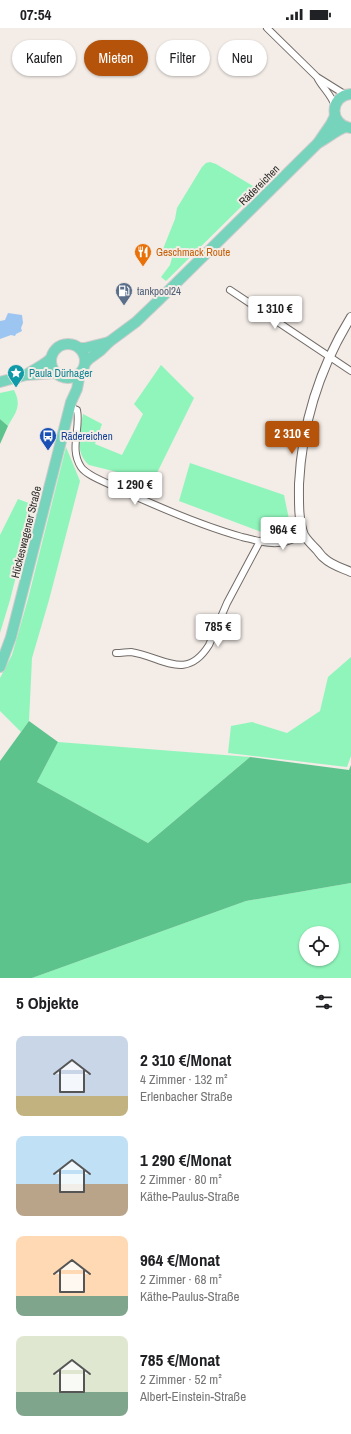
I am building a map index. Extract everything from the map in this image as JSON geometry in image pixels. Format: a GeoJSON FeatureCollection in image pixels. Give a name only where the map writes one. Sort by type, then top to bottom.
{"type":"FeatureCollection","features":[{"type":"Feature","properties":{"kind":"main road","name":"Rädereichen"},"geometry":{"type":"LineString","coordinates":[[85,363],[109,342],[124,332],[159,300],[318,143],[331,124],[339,98],[349,94]]}},
{"type":"Feature","properties":{"kind":"main road"},"geometry":{"type":"LineString","coordinates":[[335,111],[339,123],[349,127]]}},
{"type":"Feature","properties":{"kind":"main road","name":"Rädereichen"},"geometry":{"type":"LineString","coordinates":[[318,143],[329,138],[341,129],[349,127]]}},
{"type":"Feature","properties":{"kind":"main road","name":"Rädereichen"},"geometry":{"type":"LineString","coordinates":[[80,348],[109,342]]}},
{"type":"Feature","properties":{"kind":"main road"},"geometry":{"type":"LineString","coordinates":[[64,344],[72,344],[80,348],[84,355],[85,363],[80,373],[73,377],[65,378],[56,373],[52,366],[52,358],[55,351],[64,344]]}},
{"type":"Feature","properties":{"kind":"main road"},"geometry":{"type":"LineString","coordinates":[[26,375],[52,358]]}},
{"type":"Feature","properties":{"kind":"main road"},"geometry":{"type":"LineString","coordinates":[[0,382],[26,375],[56,373]]}},
{"type":"Feature","properties":{"kind":"main road","name":"Hückeswagener Straße"},"geometry":{"type":"LineString","coordinates":[[0,667],[11,637],[70,404],[77,389],[80,373]]}},
{"type":"Feature","properties":{"kind":"main road","name":"Hückeswagener Straße"},"geometry":{"type":"LineString","coordinates":[[65,378],[70,386],[70,404]]}},
{"type":"Feature","properties":{"kind":"street"},"geometry":{"type":"LineString","coordinates":[[267,28],[317,77],[341,92],[349,94]]}},
{"type":"Feature","properties":{"kind":"street"},"geometry":{"type":"LineString","coordinates":[[317,77],[323,88],[333,100],[335,111]]}},
{"type":"Feature","properties":{"kind":"street"},"geometry":{"type":"LineString","coordinates":[[230,290],[351,371]]}},
{"type":"Feature","properties":{"kind":"street"},"geometry":{"type":"LineString","coordinates":[[351,317],[329,356],[313,402],[302,452],[299,498],[301,524],[304,536],[322,558],[351,572]]}},
{"type":"Feature","properties":{"kind":"street"},"geometry":{"type":"LineString","coordinates":[[70,404],[77,410],[79,420],[75,444],[76,453],[81,468],[86,472],[194,522],[225,532],[272,544],[304,536]]}},
{"type":"Feature","properties":{"kind":"street"},"geometry":{"type":"LineString","coordinates":[[116,653],[130,652],[177,665],[190,664],[196,660],[206,651],[227,603],[260,542]]}},
{"type":"Feature","properties":{"kind":"green space"},"geometry":{"type":"Polygon","coordinates":[[[210,162],[253,186],[256,189],[256,192],[166,281],[161,277],[170,265],[172,258],[169,253],[163,249],[175,219],[177,208],[202,167],[206,163],[210,162]]]}},
{"type":"Feature","properties":{"kind":"green space"},"geometry":{"type":"Polygon","coordinates":[[[161,365],[194,398],[153,481],[89,465],[81,454],[79,441],[83,414],[102,424],[95,444],[122,455],[143,414],[134,404],[161,365]]]}},
{"type":"Feature","properties":{"kind":"green space"},"geometry":{"type":"Polygon","coordinates":[[[14,390],[18,400],[18,405],[16,413],[8,426],[0,419],[0,393],[14,390]]]}},
{"type":"Feature","properties":{"kind":"green space"},"geometry":{"type":"Polygon","coordinates":[[[0,419],[8,426],[0,444],[0,419]]]}},
{"type":"Feature","properties":{"kind":"green space"},"geometry":{"type":"Polygon","coordinates":[[[66,447],[80,481],[49,600],[32,658],[29,721],[21,732],[0,711],[0,678],[12,655],[28,599],[66,447]]]}},
{"type":"Feature","properties":{"kind":"green space"},"geometry":{"type":"Polygon","coordinates":[[[190,463],[284,495],[291,529],[267,534],[179,501],[190,463]]]}},
{"type":"Feature","properties":{"kind":"green space"},"geometry":{"type":"Polygon","coordinates":[[[18,499],[34,505],[0,633],[0,535],[18,499]]]}},
{"type":"Feature","properties":{"kind":"green space"},"geometry":{"type":"Polygon","coordinates":[[[351,657],[351,756],[347,767],[228,753],[231,726],[252,722],[287,733],[320,711],[328,677],[351,657]]]}},
{"type":"Feature","properties":{"kind":"green space"},"geometry":{"type":"Polygon","coordinates":[[[29,721],[58,742],[37,782],[148,843],[250,757],[349,770],[351,765],[351,883],[246,901],[32,978],[0,978],[0,761],[29,721]]]}},
{"type":"Feature","properties":{"kind":"green space"},"geometry":{"type":"Polygon","coordinates":[[[58,742],[250,757],[148,843],[37,782],[58,742]]]}},
{"type":"Feature","properties":{"kind":"green space"},"geometry":{"type":"Polygon","coordinates":[[[351,883],[351,978],[32,978],[246,901],[351,883]]]}},
{"type":"Feature","properties":{"kind":"water"},"geometry":{"type":"Polygon","coordinates":[[[8,313],[22,315],[22,331],[15,336],[11,335],[0,339],[0,321],[5,320],[8,313]]]}},
{"type":"Feature","properties":{"kind":"place","name":"Geschmack Route"},"geometry":{"type":"Point","coordinates":[143,267]}},
{"type":"Feature","properties":{"kind":"place","name":"tankpool24"},"geometry":{"type":"Point","coordinates":[124,306]}},
{"type":"Feature","properties":{"kind":"place","name":"Paula Dürhager"},"geometry":{"type":"Point","coordinates":[16,388]}},
{"type":"Feature","properties":{"kind":"place","name":"Rädereichen"},"geometry":{"type":"Point","coordinates":[48,451]}}]}
